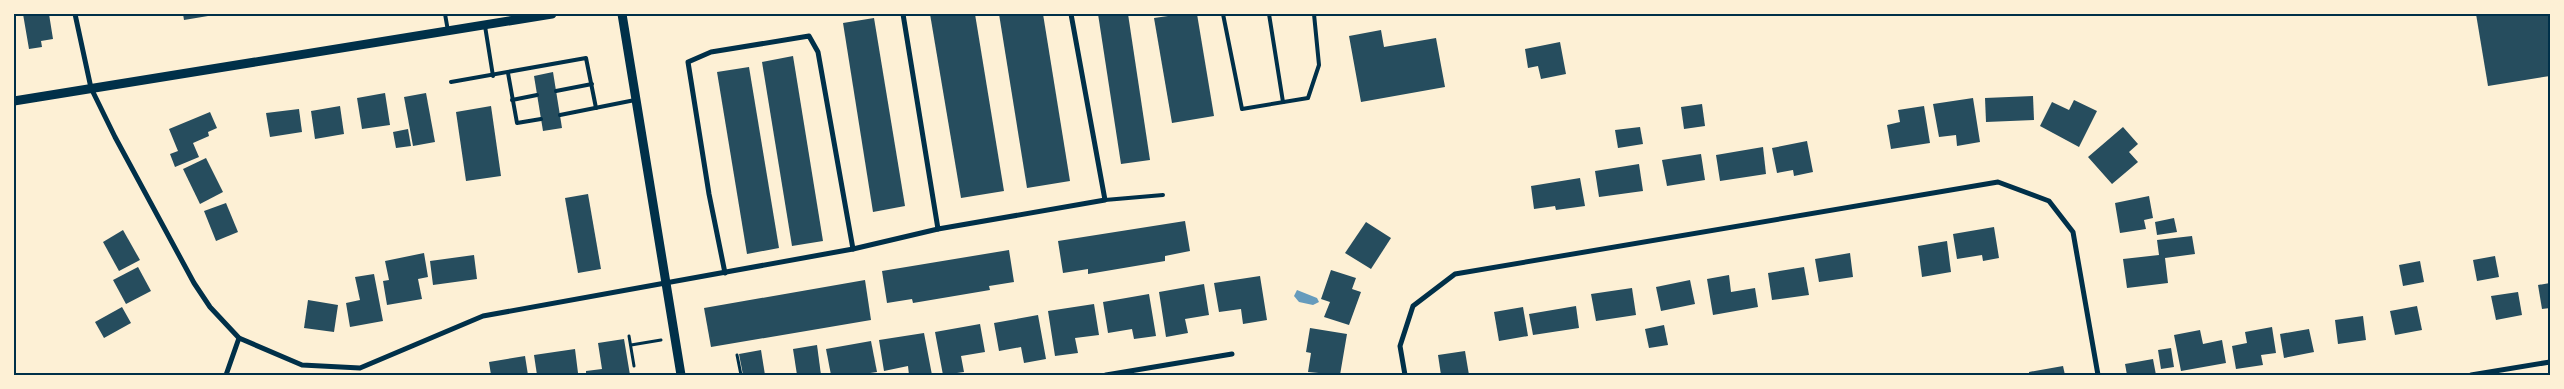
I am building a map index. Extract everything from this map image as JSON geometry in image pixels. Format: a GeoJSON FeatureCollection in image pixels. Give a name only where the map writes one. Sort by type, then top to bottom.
{"type":"FeatureCollection","features":[{"type":"Feature","properties":{"kind":"street"},"geometry":{"type":"LineString","coordinates":[[75,14],[92,88],[115,137],[194,283],[215,313],[239,338],[302,365],[360,368],[483,316],[853,249],[938,228],[1104,200],[1071,14]]}},
{"type":"Feature","properties":{"kind":"street"},"geometry":{"type":"LineString","coordinates":[[14,101],[448,31],[529,16],[552,14]]}},
{"type":"Feature","properties":{"kind":"street"},"geometry":{"type":"LineString","coordinates":[[622,14],[638,100],[682,375]]}},
{"type":"Feature","properties":{"kind":"street"},"geometry":{"type":"LineString","coordinates":[[903,14],[938,228]]}},
{"type":"Feature","properties":{"kind":"street"},"geometry":{"type":"LineString","coordinates":[[725,273],[709,194],[688,62],[711,52],[809,36],[818,52],[853,249]]}},
{"type":"Feature","properties":{"kind":"street"},"geometry":{"type":"LineString","coordinates":[[1405,375],[1400,346],[1414,306],[1455,274],[1998,182],[2049,201],[2073,232],[2098,375]]}},
{"type":"Feature","properties":{"kind":"street"},"geometry":{"type":"LineString","coordinates":[[226,375],[239,338]]}},
{"type":"Feature","properties":{"kind":"street"},"geometry":{"type":"LineString","coordinates":[[1106,375],[1232,354]]}},
{"type":"Feature","properties":{"kind":"street"},"geometry":{"type":"LineString","coordinates":[[2471,375],[2550,362]]}},
{"type":"Feature","properties":{"kind":"lane"},"geometry":{"type":"LineString","coordinates":[[445,14],[448,31]]}},
{"type":"Feature","properties":{"kind":"lane"},"geometry":{"type":"LineString","coordinates":[[1224,14],[1242,109],[1308,98],[1319,64],[1314,14]]}},
{"type":"Feature","properties":{"kind":"lane"},"geometry":{"type":"LineString","coordinates":[[1269,14],[1283,102]]}},
{"type":"Feature","properties":{"kind":"lane"},"geometry":{"type":"LineString","coordinates":[[485,24],[493,76]]}},
{"type":"Feature","properties":{"kind":"lane"},"geometry":{"type":"LineString","coordinates":[[451,82],[586,58],[596,108]]}},
{"type":"Feature","properties":{"kind":"lane"},"geometry":{"type":"LineString","coordinates":[[508,73],[517,123],[541,118]]}},
{"type":"Feature","properties":{"kind":"lane"},"geometry":{"type":"LineString","coordinates":[[556,91],[592,84]]}},
{"type":"Feature","properties":{"kind":"lane"},"geometry":{"type":"LineString","coordinates":[[512,100],[537,95]]}},
{"type":"Feature","properties":{"kind":"lane"},"geometry":{"type":"LineString","coordinates":[[560,115],[638,100]]}},
{"type":"Feature","properties":{"kind":"lane"},"geometry":{"type":"LineString","coordinates":[[1104,200],[1163,194]]}},
{"type":"Feature","properties":{"kind":"path"},"geometry":{"type":"LineString","coordinates":[[629,336],[634,366]]}},
{"type":"Feature","properties":{"kind":"path"},"geometry":{"type":"LineString","coordinates":[[630,345],[661,340]]}},
{"type":"Feature","properties":{"kind":"path"},"geometry":{"type":"LineString","coordinates":[[737,355],[741,375]]}},
{"type":"Feature","properties":{"kind":"water"},"geometry":{"type":"Polygon","coordinates":[[[1297,290],[1317,298],[1319,302],[1313,305],[1299,302],[1294,296],[1297,290]]]}},
{"type":"Feature","properties":{"kind":"building"},"geometry":{"type":"Polygon","coordinates":[[[23,14],[49,14],[53,39],[41,41],[42,47],[29,49],[23,14]]]}},
{"type":"Feature","properties":{"kind":"building"},"geometry":{"type":"Polygon","coordinates":[[[183,14],[207,14],[208,16],[184,20],[183,14]]]}},
{"type":"Feature","properties":{"kind":"building"},"geometry":{"type":"Polygon","coordinates":[[[930,14],[975,14],[1004,191],[961,198],[930,14]]]}},
{"type":"Feature","properties":{"kind":"building"},"geometry":{"type":"Polygon","coordinates":[[[999,14],[1043,14],[1070,181],[1027,188],[999,14]]]}},
{"type":"Feature","properties":{"kind":"building"},"geometry":{"type":"Polygon","coordinates":[[[1098,14],[1128,14],[1150,160],[1121,164],[1098,14]]]}},
{"type":"Feature","properties":{"kind":"building"},"geometry":{"type":"Polygon","coordinates":[[[1197,14],[1214,116],[1172,123],[1154,18],[1197,14]]]}},
{"type":"Feature","properties":{"kind":"building"},"geometry":{"type":"Polygon","coordinates":[[[2476,14],[2550,14],[2550,76],[2488,86],[2476,14]]]}},
{"type":"Feature","properties":{"kind":"building"},"geometry":{"type":"Polygon","coordinates":[[[874,18],[905,206],[873,212],[843,23],[874,18]]]}},
{"type":"Feature","properties":{"kind":"building"},"geometry":{"type":"Polygon","coordinates":[[[1381,30],[1384,47],[1436,38],[1445,87],[1361,102],[1349,36],[1381,30]]]}},
{"type":"Feature","properties":{"kind":"building"},"geometry":{"type":"Polygon","coordinates":[[[1560,42],[1566,74],[1541,79],[1538,66],[1528,68],[1525,49],[1560,42]]]}},
{"type":"Feature","properties":{"kind":"building"},"geometry":{"type":"Polygon","coordinates":[[[793,56],[823,241],[792,246],[762,62],[793,56]]]}},
{"type":"Feature","properties":{"kind":"building"},"geometry":{"type":"Polygon","coordinates":[[[749,67],[779,248],[747,254],[717,72],[749,67]]]}},
{"type":"Feature","properties":{"kind":"building"},"geometry":{"type":"Polygon","coordinates":[[[553,72],[562,128],[543,131],[534,76],[553,72]]]}},
{"type":"Feature","properties":{"kind":"building"},"geometry":{"type":"Polygon","coordinates":[[[385,93],[390,125],[362,129],[357,98],[385,93]]]}},
{"type":"Feature","properties":{"kind":"building"},"geometry":{"type":"Polygon","coordinates":[[[426,93],[435,142],[413,146],[404,97],[426,93]]]}},
{"type":"Feature","properties":{"kind":"building"},"geometry":{"type":"Polygon","coordinates":[[[2033,96],[2034,120],[1986,122],[1985,98],[2033,96]]]}},
{"type":"Feature","properties":{"kind":"building"},"geometry":{"type":"Polygon","coordinates":[[[1973,98],[1980,142],[1957,146],[1956,135],[1939,137],[1933,104],[1973,98]]]}},
{"type":"Feature","properties":{"kind":"building"},"geometry":{"type":"Polygon","coordinates":[[[2074,100],[2097,111],[2079,147],[2040,126],[2052,102],[2069,110],[2074,100]]]}},
{"type":"Feature","properties":{"kind":"building"},"geometry":{"type":"Polygon","coordinates":[[[1702,104],[1705,126],[1684,129],[1681,107],[1702,104]]]}},
{"type":"Feature","properties":{"kind":"building"},"geometry":{"type":"Polygon","coordinates":[[[340,106],[344,134],[315,139],[311,111],[340,106]]]}},
{"type":"Feature","properties":{"kind":"building"},"geometry":{"type":"Polygon","coordinates":[[[491,106],[501,176],[466,181],[456,112],[491,106]]]}},
{"type":"Feature","properties":{"kind":"building"},"geometry":{"type":"Polygon","coordinates":[[[1924,106],[1930,143],[1891,149],[1887,125],[1900,122],[1898,110],[1924,106]]]}},
{"type":"Feature","properties":{"kind":"building"},"geometry":{"type":"Polygon","coordinates":[[[299,109],[302,132],[270,137],[266,113],[299,109]]]}},
{"type":"Feature","properties":{"kind":"building"},"geometry":{"type":"Polygon","coordinates":[[[210,112],[217,128],[208,132],[209,136],[193,143],[199,157],[175,167],[170,154],[178,151],[169,129],[210,112]]]}},
{"type":"Feature","properties":{"kind":"building"},"geometry":{"type":"Polygon","coordinates":[[[1640,127],[1643,144],[1618,148],[1615,130],[1640,127]]]}},
{"type":"Feature","properties":{"kind":"building"},"geometry":{"type":"Polygon","coordinates":[[[2123,127],[2138,144],[2129,152],[2138,162],[2112,184],[2088,157],[2123,127]]]}},
{"type":"Feature","properties":{"kind":"building"},"geometry":{"type":"Polygon","coordinates":[[[408,129],[411,146],[396,148],[393,132],[408,129]]]}},
{"type":"Feature","properties":{"kind":"building"},"geometry":{"type":"Polygon","coordinates":[[[1807,141],[1813,172],[1794,176],[1793,170],[1777,173],[1772,148],[1807,141]]]}},
{"type":"Feature","properties":{"kind":"building"},"geometry":{"type":"Polygon","coordinates":[[[1763,147],[1766,174],[1720,181],[1716,155],[1763,147]]]}},
{"type":"Feature","properties":{"kind":"building"},"geometry":{"type":"Polygon","coordinates":[[[1701,154],[1705,180],[1667,186],[1662,160],[1701,154]]]}},
{"type":"Feature","properties":{"kind":"building"},"geometry":{"type":"Polygon","coordinates":[[[206,158],[223,192],[200,204],[183,169],[206,158]]]}},
{"type":"Feature","properties":{"kind":"building"},"geometry":{"type":"Polygon","coordinates":[[[1639,164],[1643,191],[1599,197],[1595,171],[1639,164]]]}},
{"type":"Feature","properties":{"kind":"building"},"geometry":{"type":"Polygon","coordinates":[[[1580,178],[1585,206],[1556,210],[1555,206],[1534,209],[1531,186],[1580,178]]]}},
{"type":"Feature","properties":{"kind":"building"},"geometry":{"type":"Polygon","coordinates":[[[588,194],[601,269],[578,273],[565,198],[588,194]]]}},
{"type":"Feature","properties":{"kind":"building"},"geometry":{"type":"Polygon","coordinates":[[[2149,196],[2153,218],[2144,220],[2146,229],[2120,233],[2115,203],[2149,196]]]}},
{"type":"Feature","properties":{"kind":"building"},"geometry":{"type":"Polygon","coordinates":[[[226,203],[238,232],[216,241],[204,211],[226,203]]]}},
{"type":"Feature","properties":{"kind":"building"},"geometry":{"type":"Polygon","coordinates":[[[2174,218],[2177,232],[2157,235],[2155,222],[2174,218]]]}},
{"type":"Feature","properties":{"kind":"building"},"geometry":{"type":"Polygon","coordinates":[[[1185,221],[1190,251],[1165,256],[1165,261],[1088,274],[1088,269],[1063,273],[1058,241],[1185,221]]]}},
{"type":"Feature","properties":{"kind":"building"},"geometry":{"type":"Polygon","coordinates":[[[1366,222],[1391,238],[1371,269],[1345,253],[1366,222]]]}},
{"type":"Feature","properties":{"kind":"building"},"geometry":{"type":"Polygon","coordinates":[[[1994,227],[1999,258],[1983,261],[1982,255],[1957,259],[1953,234],[1994,227]]]}},
{"type":"Feature","properties":{"kind":"building"},"geometry":{"type":"Polygon","coordinates":[[[123,230],[140,260],[119,271],[103,242],[123,230]]]}},
{"type":"Feature","properties":{"kind":"building"},"geometry":{"type":"Polygon","coordinates":[[[2192,236],[2195,254],[2165,258],[2168,283],[2127,288],[2123,259],[2159,255],[2157,240],[2192,236]]]}},
{"type":"Feature","properties":{"kind":"building"},"geometry":{"type":"Polygon","coordinates":[[[1947,241],[1951,272],[1922,277],[1918,246],[1947,241]]]}},
{"type":"Feature","properties":{"kind":"building"},"geometry":{"type":"Polygon","coordinates":[[[1009,250],[1014,282],[989,286],[990,290],[913,303],[912,299],[887,303],[882,271],[1009,250]]]}},
{"type":"Feature","properties":{"kind":"building"},"geometry":{"type":"Polygon","coordinates":[[[424,253],[428,277],[418,279],[422,299],[387,305],[383,281],[389,280],[385,261],[424,253]]]}},
{"type":"Feature","properties":{"kind":"building"},"geometry":{"type":"Polygon","coordinates":[[[1850,253],[1853,277],[1819,282],[1815,259],[1850,253]]]}},
{"type":"Feature","properties":{"kind":"building"},"geometry":{"type":"Polygon","coordinates":[[[474,255],[477,279],[433,285],[430,261],[474,255]]]}},
{"type":"Feature","properties":{"kind":"building"},"geometry":{"type":"Polygon","coordinates":[[[2495,256],[2499,277],[2477,281],[2473,260],[2495,256]]]}},
{"type":"Feature","properties":{"kind":"building"},"geometry":{"type":"Polygon","coordinates":[[[2420,261],[2424,282],[2403,286],[2399,265],[2420,261]]]}},
{"type":"Feature","properties":{"kind":"building"},"geometry":{"type":"Polygon","coordinates":[[[138,267],[151,291],[126,304],[113,280],[138,267]]]}},
{"type":"Feature","properties":{"kind":"building"},"geometry":{"type":"Polygon","coordinates":[[[1804,267],[1809,295],[1772,300],[1768,273],[1804,267]]]}},
{"type":"Feature","properties":{"kind":"building"},"geometry":{"type":"Polygon","coordinates":[[[1331,270],[1356,278],[1352,289],[1361,292],[1349,325],[1324,317],[1330,302],[1321,299],[1331,270]]]}},
{"type":"Feature","properties":{"kind":"building"},"geometry":{"type":"Polygon","coordinates":[[[374,274],[383,321],[350,327],[346,303],[360,300],[355,277],[374,274]]]}},
{"type":"Feature","properties":{"kind":"building"},"geometry":{"type":"Polygon","coordinates":[[[1729,275],[1731,292],[1755,288],[1758,307],[1713,315],[1707,279],[1729,275]]]}},
{"type":"Feature","properties":{"kind":"building"},"geometry":{"type":"Polygon","coordinates":[[[1260,276],[1267,320],[1243,324],[1241,309],[1219,312],[1214,283],[1260,276]]]}},
{"type":"Feature","properties":{"kind":"building"},"geometry":{"type":"Polygon","coordinates":[[[865,280],[871,320],[711,347],[704,308],[865,280]]]}},
{"type":"Feature","properties":{"kind":"building"},"geometry":{"type":"Polygon","coordinates":[[[1690,280],[1695,304],[1661,311],[1656,287],[1690,280]]]}},
{"type":"Feature","properties":{"kind":"building"},"geometry":{"type":"Polygon","coordinates":[[[2550,283],[2550,308],[2542,309],[2538,285],[2550,283]]]}},
{"type":"Feature","properties":{"kind":"building"},"geometry":{"type":"Polygon","coordinates":[[[1204,284],[1209,315],[1185,319],[1188,333],[1166,337],[1159,292],[1204,284]]]}},
{"type":"Feature","properties":{"kind":"building"},"geometry":{"type":"Polygon","coordinates":[[[1632,288],[1636,315],[1596,321],[1591,294],[1632,288]]]}},
{"type":"Feature","properties":{"kind":"building"},"geometry":{"type":"Polygon","coordinates":[[[2518,292],[2522,315],[2496,320],[2491,296],[2518,292]]]}},
{"type":"Feature","properties":{"kind":"building"},"geometry":{"type":"Polygon","coordinates":[[[1149,294],[1156,336],[1134,339],[1132,329],[1108,333],[1103,302],[1149,294]]]}},
{"type":"Feature","properties":{"kind":"building"},"geometry":{"type":"Polygon","coordinates":[[[308,300],[338,305],[334,332],[304,328],[308,300]]]}},
{"type":"Feature","properties":{"kind":"building"},"geometry":{"type":"Polygon","coordinates":[[[1094,304],[1099,335],[1075,338],[1078,353],[1055,356],[1048,311],[1094,304]]]}},
{"type":"Feature","properties":{"kind":"building"},"geometry":{"type":"Polygon","coordinates":[[[1576,306],[1579,328],[1533,335],[1529,314],[1576,306]]]}},
{"type":"Feature","properties":{"kind":"building"},"geometry":{"type":"Polygon","coordinates":[[[2417,306],[2422,330],[2395,335],[2390,311],[2417,306]]]}},
{"type":"Feature","properties":{"kind":"building"},"geometry":{"type":"Polygon","coordinates":[[[122,307],[131,323],[104,338],[95,322],[122,307]]]}},
{"type":"Feature","properties":{"kind":"building"},"geometry":{"type":"Polygon","coordinates":[[[1523,307],[1528,336],[1499,341],[1494,312],[1523,307]]]}},
{"type":"Feature","properties":{"kind":"building"},"geometry":{"type":"Polygon","coordinates":[[[1038,315],[1046,359],[1024,363],[1021,347],[999,351],[994,323],[1038,315]]]}},
{"type":"Feature","properties":{"kind":"building"},"geometry":{"type":"Polygon","coordinates":[[[2363,316],[2366,340],[2338,344],[2335,320],[2363,316]]]}},
{"type":"Feature","properties":{"kind":"building"},"geometry":{"type":"Polygon","coordinates":[[[980,324],[985,352],[961,356],[964,372],[943,375],[935,332],[980,324]]]}},
{"type":"Feature","properties":{"kind":"building"},"geometry":{"type":"Polygon","coordinates":[[[1664,325],[1668,345],[1649,348],[1645,329],[1664,325]]]}},
{"type":"Feature","properties":{"kind":"building"},"geometry":{"type":"Polygon","coordinates":[[[2272,327],[2276,353],[2261,355],[2263,365],[2236,369],[2232,346],[2247,343],[2245,332],[2272,327]]]}},
{"type":"Feature","properties":{"kind":"building"},"geometry":{"type":"Polygon","coordinates":[[[1310,328],[1347,334],[1340,375],[1308,372],[1311,353],[1306,352],[1310,328]]]}},
{"type":"Feature","properties":{"kind":"building"},"geometry":{"type":"Polygon","coordinates":[[[2309,329],[2314,352],[2284,358],[2280,334],[2309,329]]]}},
{"type":"Feature","properties":{"kind":"building"},"geometry":{"type":"Polygon","coordinates":[[[2200,330],[2203,344],[2222,340],[2226,363],[2181,371],[2174,335],[2200,330]]]}},
{"type":"Feature","properties":{"kind":"building"},"geometry":{"type":"Polygon","coordinates":[[[924,333],[932,375],[909,375],[908,366],[884,371],[879,340],[924,333]]]}},
{"type":"Feature","properties":{"kind":"building"},"geometry":{"type":"Polygon","coordinates":[[[624,339],[630,375],[586,375],[586,371],[602,369],[598,343],[624,339]]]}},
{"type":"Feature","properties":{"kind":"building"},"geometry":{"type":"Polygon","coordinates":[[[871,341],[877,372],[857,375],[831,375],[826,349],[871,341]]]}},
{"type":"Feature","properties":{"kind":"building"},"geometry":{"type":"Polygon","coordinates":[[[817,345],[821,375],[797,375],[793,349],[817,345]]]}},
{"type":"Feature","properties":{"kind":"building"},"geometry":{"type":"Polygon","coordinates":[[[2171,348],[2174,367],[2161,369],[2158,350],[2171,348]]]}},
{"type":"Feature","properties":{"kind":"building"},"geometry":{"type":"Polygon","coordinates":[[[575,349],[578,373],[537,375],[534,355],[575,349]]]}},
{"type":"Feature","properties":{"kind":"building"},"geometry":{"type":"Polygon","coordinates":[[[761,350],[765,375],[743,375],[739,354],[761,350]]]}},
{"type":"Feature","properties":{"kind":"building"},"geometry":{"type":"Polygon","coordinates":[[[1465,351],[1469,375],[1441,375],[1438,355],[1465,351]]]}},
{"type":"Feature","properties":{"kind":"building"},"geometry":{"type":"Polygon","coordinates":[[[525,356],[528,375],[491,375],[489,362],[525,356]]]}},
{"type":"Feature","properties":{"kind":"building"},"geometry":{"type":"Polygon","coordinates":[[[2153,359],[2156,375],[2127,375],[2125,364],[2153,359]]]}},
{"type":"Feature","properties":{"kind":"building"},"geometry":{"type":"Polygon","coordinates":[[[2063,366],[2065,375],[2029,375],[2029,372],[2063,366]]]}}]}
